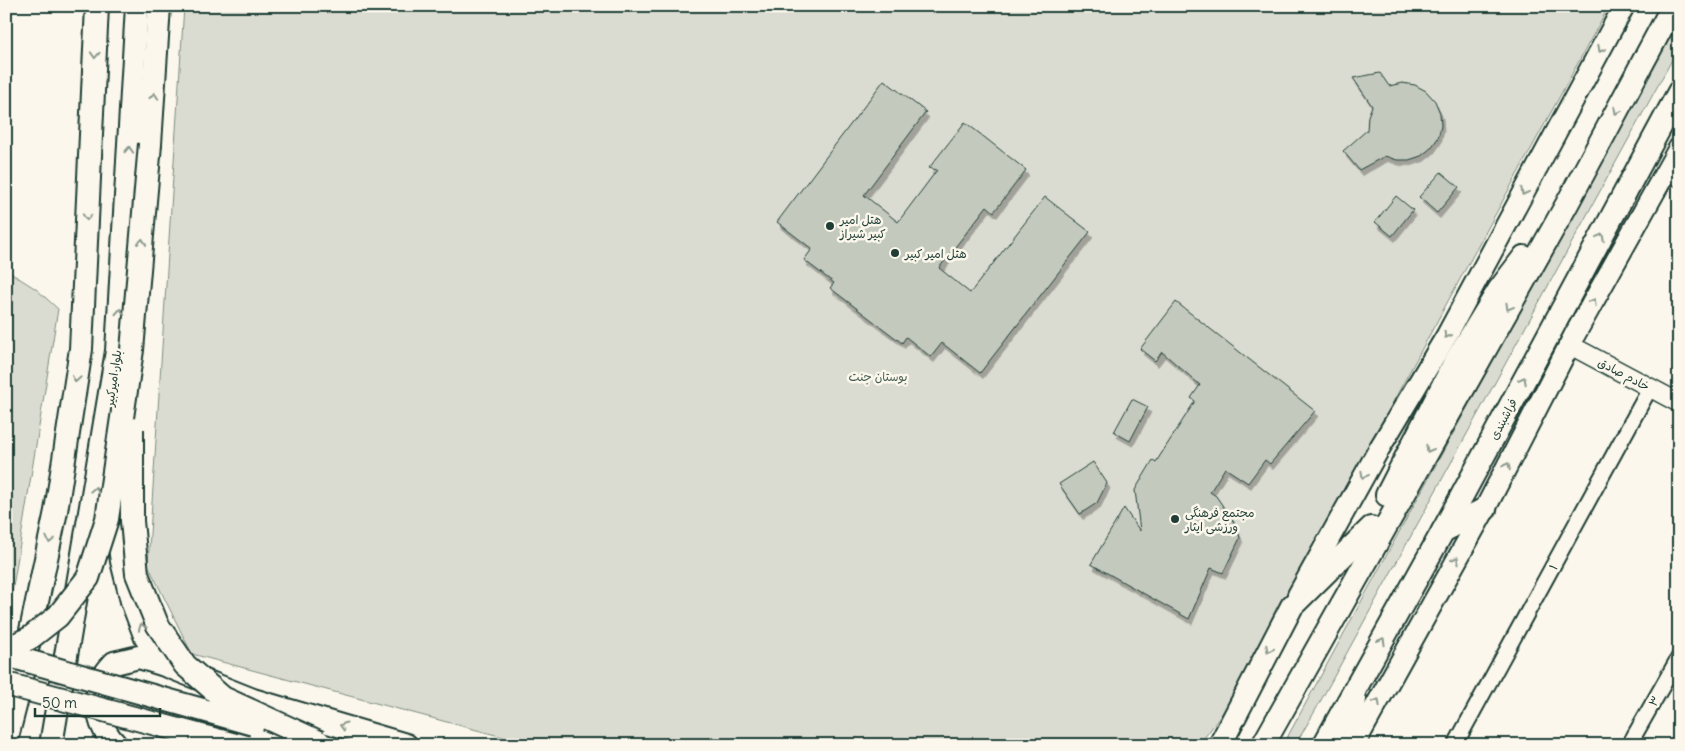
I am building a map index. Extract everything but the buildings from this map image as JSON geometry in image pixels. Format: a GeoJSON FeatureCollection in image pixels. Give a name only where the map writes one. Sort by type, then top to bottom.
{"type":"FeatureCollection","features":[{"type":"Feature","properties":{"kind":"main road"},"geometry":{"type":"LineString","coordinates":[[6,741],[10,697],[56,511],[81,348],[97,6]]}},
{"type":"Feature","properties":{"kind":"main road","name":"بلوار امیرکبیر"},"geometry":{"type":"LineString","coordinates":[[51,745],[115,368],[138,6]]}},
{"type":"Feature","properties":{"kind":"main road"},"geometry":{"type":"LineString","coordinates":[[6,649],[30,638],[58,616],[88,578],[107,519],[132,350],[150,144],[159,6]]}},
{"type":"Feature","properties":{"kind":"main road"},"geometry":{"type":"LineString","coordinates":[[1220,745],[1292,606],[1379,449],[1447,335],[1624,6]]}},
{"type":"Feature","properties":{"kind":"main road"},"geometry":{"type":"LineString","coordinates":[[1263,745],[1567,204],[1672,6]]}},
{"type":"Feature","properties":{"kind":"main road","name":"فراشبندی"},"geometry":{"type":"LineString","coordinates":[[1324,745],[1443,531],[1679,92]]}},
{"type":"Feature","properties":{"kind":"main road","name":"فراشبندی"},"geometry":{"type":"LineString","coordinates":[[1354,745],[1484,509],[1570,345],[1672,175],[1679,148]]}},
{"type":"Feature","properties":{"kind":"main road"},"geometry":{"type":"LineString","coordinates":[[1248,745],[1370,528],[1455,362],[1499,290],[1567,204]]}},
{"type":"Feature","properties":{"kind":"main road"},"geometry":{"type":"LineString","coordinates":[[132,350],[132,521],[137,574],[158,624],[185,665],[223,698],[323,744]]}},
{"type":"Feature","properties":{"kind":"main road"},"geometry":{"type":"LineString","coordinates":[[115,368],[116,523],[122,560],[132,602],[146,638],[165,665]]}},
{"type":"Feature","properties":{"kind":"main road"},"geometry":{"type":"LineString","coordinates":[[1443,531],[1484,509]]}},
{"type":"Feature","properties":{"kind":"main road"},"geometry":{"type":"LineString","coordinates":[[1292,606],[1370,528]]}},
{"type":"Feature","properties":{"kind":"main road"},"geometry":{"type":"LineString","coordinates":[[6,656],[323,744]]}},
{"type":"Feature","properties":{"kind":"main road"},"geometry":{"type":"LineString","coordinates":[[116,745],[101,722],[96,699],[102,680],[114,663],[139,657],[165,665],[253,700],[406,745]]}},
{"type":"Feature","properties":{"kind":"main road"},"geometry":{"type":"LineString","coordinates":[[1349,745],[1356,688]]}},
{"type":"Feature","properties":{"kind":"main road"},"geometry":{"type":"LineString","coordinates":[[10,697],[235,745]]}},
{"type":"Feature","properties":{"kind":"street","name":"خادم صادق"},"geometry":{"type":"LineString","coordinates":[[1570,345],[1679,403]]}},
{"type":"Feature","properties":{"kind":"street","name":"۱"},"geometry":{"type":"LineString","coordinates":[[1455,745],[1650,388]]}},
{"type":"Feature","properties":{"kind":"street","name":"۳"},"geometry":{"type":"LineString","coordinates":[[1629,745],[1679,657]]}},
{"type":"Feature","properties":{"kind":"green space","name":"بوستان جنت"},"geometry":{"type":"Polygon","coordinates":[[[184,6],[1609,6],[1225,710],[1199,745],[533,745],[192,654],[148,565],[184,6]]]}},
{"type":"Feature","properties":{"kind":"green space"},"geometry":{"type":"Polygon","coordinates":[[[1679,19],[1679,47],[1315,711],[1295,745],[1283,745],[1679,19]]]}},
{"type":"Feature","properties":{"kind":"green space"},"geometry":{"type":"Polygon","coordinates":[[[6,270],[36,289],[58,309],[9,612],[6,615],[6,270]]]}},
{"type":"Feature","properties":{"kind":"place","name":"هتل امیر کبیر شیراز"},"geometry":{"type":"Point","coordinates":[830,226]}},
{"type":"Feature","properties":{"kind":"place","name":"هتل امیر کبیر"},"geometry":{"type":"Point","coordinates":[895,253]}},
{"type":"Feature","properties":{"kind":"place","name":"مجتمع فرهنگی ورزشی ایثار"},"geometry":{"type":"Point","coordinates":[1175,519]}}]}
